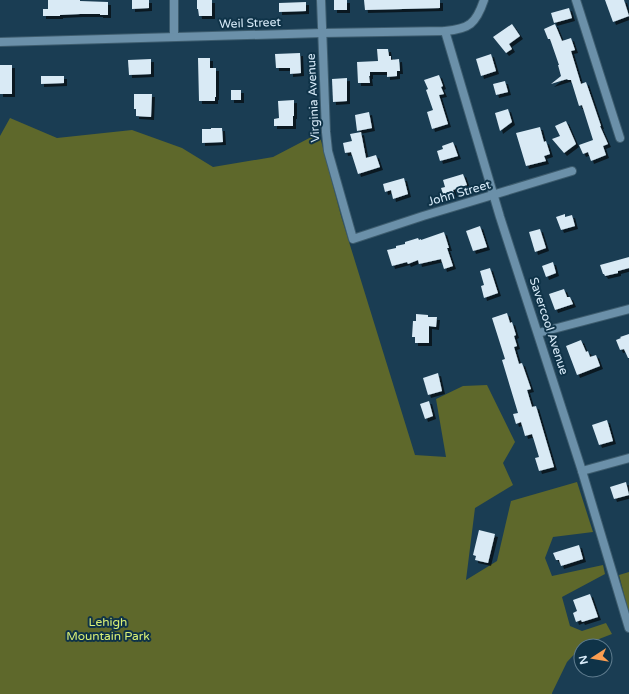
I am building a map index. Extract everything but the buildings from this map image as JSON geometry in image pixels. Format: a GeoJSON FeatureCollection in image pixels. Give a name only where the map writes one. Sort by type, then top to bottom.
{"type":"FeatureCollection","features":[{"type":"Feature","properties":{"kind":"street"},"geometry":{"type":"LineString","coordinates":[[174,0],[174,36]]}},
{"type":"Feature","properties":{"kind":"street","name":"Virginia Avenue"},"geometry":{"type":"LineString","coordinates":[[321,0],[328,151],[353,239]]}},
{"type":"Feature","properties":{"kind":"street","name":"Weil Street"},"geometry":{"type":"LineString","coordinates":[[0,42],[174,36],[459,30],[469,25],[476,19],[484,0]]}},
{"type":"Feature","properties":{"kind":"street"},"geometry":{"type":"LineString","coordinates":[[576,0],[620,138]]}},
{"type":"Feature","properties":{"kind":"street","name":"Savercool Avenue"},"geometry":{"type":"LineString","coordinates":[[444,31],[494,195],[582,471],[629,628]]}},
{"type":"Feature","properties":{"kind":"street","name":"John Street"},"geometry":{"type":"LineString","coordinates":[[353,239],[423,216],[572,171]]}},
{"type":"Feature","properties":{"kind":"street"},"geometry":{"type":"LineString","coordinates":[[538,333],[629,309]]}},
{"type":"Feature","properties":{"kind":"street"},"geometry":{"type":"LineString","coordinates":[[582,471],[629,458]]}},
{"type":"Feature","properties":{"kind":"green space","name":"Lehigh Mountain Park"},"geometry":{"type":"Polygon","coordinates":[[[10,118],[57,138],[132,130],[182,148],[213,167],[273,157],[319,133],[341,216],[415,455],[446,457],[436,399],[463,386],[487,385],[515,442],[503,463],[513,485],[475,508],[466,580],[497,561],[511,501],[577,482],[593,532],[553,537],[545,558],[552,576],[603,565],[605,574],[562,597],[570,626],[582,631],[606,623],[612,634],[602,638],[573,638],[573,656],[567,662],[552,694],[0,694],[0,136],[10,118]]]}},
{"type":"Feature","properties":{"kind":"green space"},"geometry":{"type":"Polygon","coordinates":[[[629,572],[629,613],[619,575],[629,572]]]}}]}
